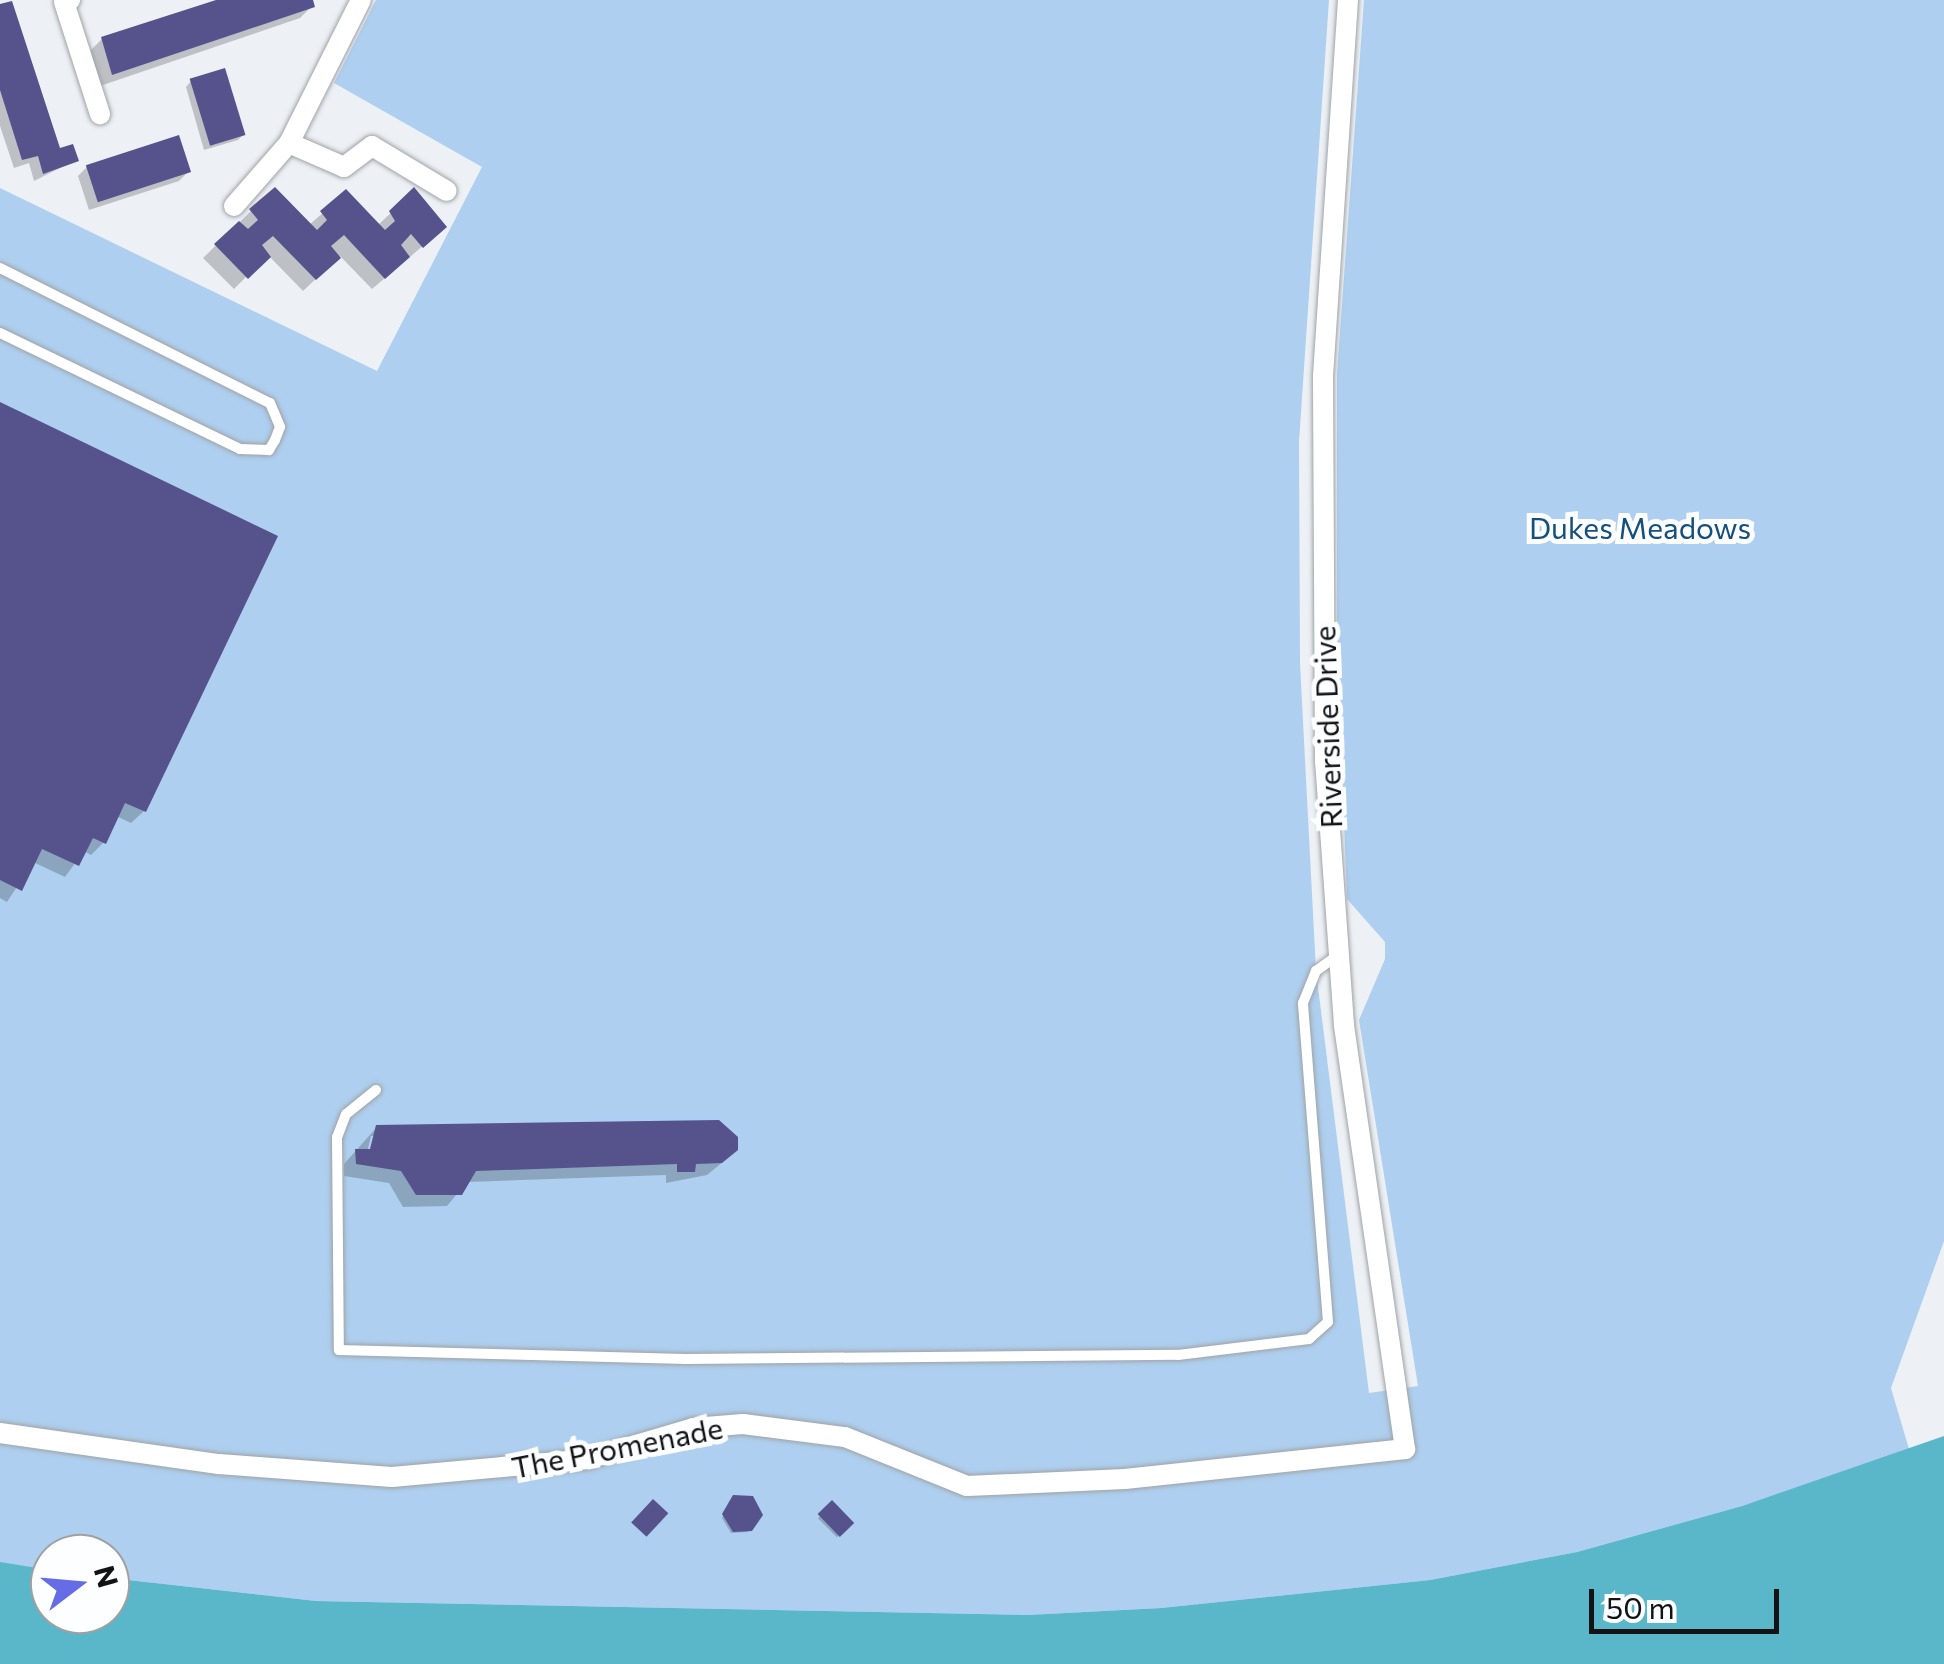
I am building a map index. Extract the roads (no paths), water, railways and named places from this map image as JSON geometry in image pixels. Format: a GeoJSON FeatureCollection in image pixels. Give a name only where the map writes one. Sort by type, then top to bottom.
{"type":"FeatureCollection","features":[{"type":"Feature","properties":{"kind":"street"},"geometry":{"type":"LineString","coordinates":[[70,0],[64,2],[100,114]]}},
{"type":"Feature","properties":{"kind":"street"},"geometry":{"type":"LineString","coordinates":[[234,206],[289,143],[361,0]]}},
{"type":"Feature","properties":{"kind":"street","name":"Riverside Drive"},"geometry":{"type":"LineString","coordinates":[[1348,0],[1323,376],[1326,763],[1338,955],[1405,1449]]}},
{"type":"Feature","properties":{"kind":"street"},"geometry":{"type":"LineString","coordinates":[[289,143],[344,167],[372,146],[446,191]]}},
{"type":"Feature","properties":{"kind":"street","name":"The Promenade"},"geometry":{"type":"LineString","coordinates":[[0,1433],[218,1464],[392,1477],[588,1459],[693,1428],[743,1424],[844,1437],[968,1486],[1125,1479],[1405,1449]]}},
{"type":"Feature","properties":{"kind":"lane"},"geometry":{"type":"LineString","coordinates":[[0,268],[270,402],[280,427],[269,450],[240,449],[0,333]]}},
{"type":"Feature","properties":{"kind":"lane"},"geometry":{"type":"LineString","coordinates":[[376,1090],[346,1114],[337,1137],[339,1350],[686,1359],[1119,1355],[1308,1339],[1328,1322],[1302,1003],[1316,972],[1338,955]]}},
{"type":"Feature","properties":{"kind":"park label","name":"Dukes Meadows"},"geometry":{"type":"Point","coordinates":[1640,527]}}]}
